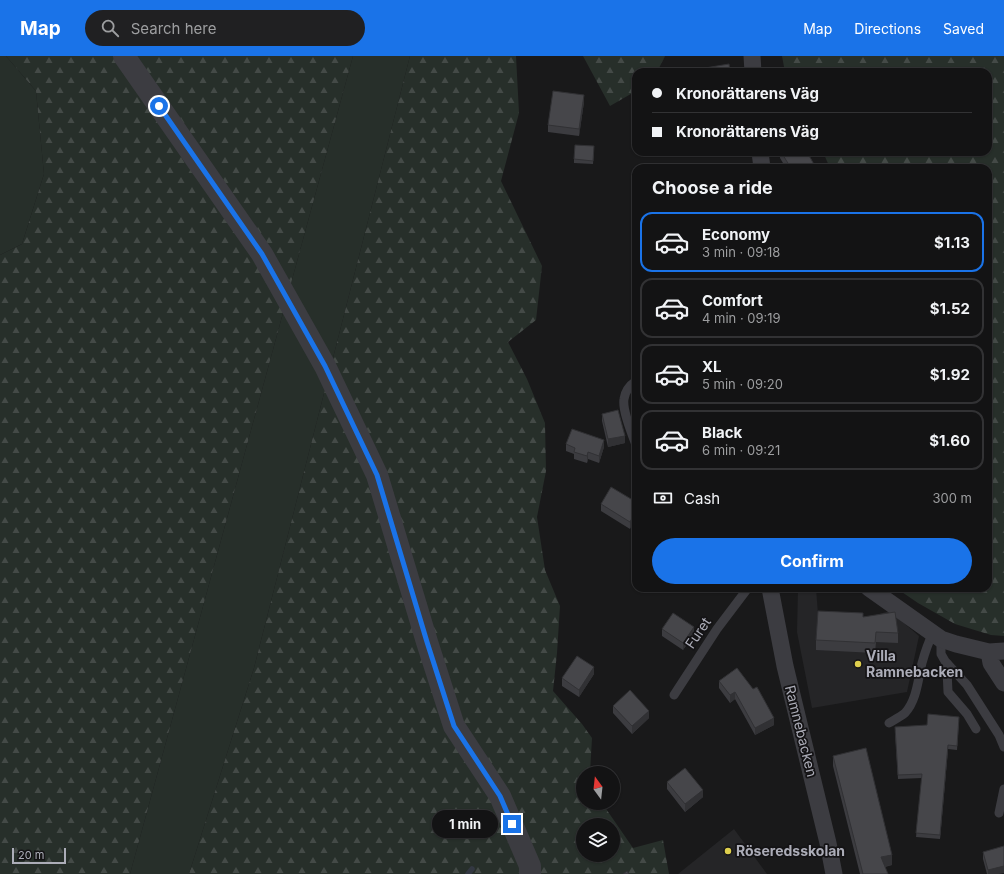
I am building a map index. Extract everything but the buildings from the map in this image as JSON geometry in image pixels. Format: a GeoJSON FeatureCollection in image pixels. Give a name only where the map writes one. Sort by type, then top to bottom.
{"type":"FeatureCollection","features":[{"type":"Feature","properties":{"kind":"street"},"geometry":{"type":"LineString","coordinates":[[124,56],[262,254],[325,366],[377,475],[454,726],[500,796],[530,866],[530,874]]}},
{"type":"Feature","properties":{"kind":"street"},"geometry":{"type":"LineString","coordinates":[[752,56],[753,68]]}},
{"type":"Feature","properties":{"kind":"street","name":"Ramnebacken"},"geometry":{"type":"LineString","coordinates":[[771,592],[785,666],[828,843],[834,874]]}},
{"type":"Feature","properties":{"kind":"street"},"geometry":{"type":"LineString","coordinates":[[875,592],[937,636],[956,644],[996,651],[991,663],[1004,683]]}},
{"type":"Feature","properties":{"kind":"lane"},"geometry":{"type":"LineString","coordinates":[[632,385],[623,399],[632,433]]}},
{"type":"Feature","properties":{"kind":"lane","name":"Furet"},"geometry":{"type":"LineString","coordinates":[[674,695],[717,629],[745,592]]}},
{"type":"Feature","properties":{"kind":"lane"},"geometry":{"type":"LineString","coordinates":[[889,723],[906,712],[915,695],[928,642],[937,636],[941,654],[945,661],[967,685],[999,735],[1004,747]]}},
{"type":"Feature","properties":{"kind":"lane"},"geometry":{"type":"LineString","coordinates":[[948,664],[948,692],[967,714],[976,729]]}},
{"type":"Feature","properties":{"kind":"lane"},"geometry":{"type":"LineString","coordinates":[[999,813],[1004,789]]}},
{"type":"Feature","properties":{"kind":"shaded area","name":"Villa Ramnebacken"},"geometry":{"type":"Polygon","coordinates":[[[798,592],[816,592],[818,614],[868,617],[890,611],[919,636],[907,692],[812,708],[797,632],[798,592]]]}},
{"type":"Feature","properties":{"kind":"shaded area","name":"Röseredsskolan"},"geometry":{"type":"Polygon","coordinates":[[[734,829],[767,874],[678,874],[734,829]]]}},
{"type":"Feature","properties":{"kind":"green space"},"geometry":{"type":"Polygon","coordinates":[[[0,56],[6,56],[36,91],[44,174],[22,244],[0,255],[0,56]]]}},
{"type":"Feature","properties":{"kind":"green space"},"geometry":{"type":"Polygon","coordinates":[[[6,56],[353,56],[130,874],[0,874],[0,255],[22,244],[44,174],[36,91],[6,56]]]}},
{"type":"Feature","properties":{"kind":"green space"},"geometry":{"type":"Polygon","coordinates":[[[353,56],[410,56],[254,668],[189,874],[130,874],[353,56]]]}},
{"type":"Feature","properties":{"kind":"green space"},"geometry":{"type":"Polygon","coordinates":[[[410,56],[516,56],[519,113],[501,181],[542,266],[536,320],[508,342],[527,379],[545,423],[546,471],[537,517],[545,570],[560,606],[553,691],[582,724],[592,738],[590,766],[576,766],[576,810],[607,810],[612,818],[576,818],[576,862],[620,862],[620,829],[633,848],[663,840],[669,874],[189,874],[254,668],[410,56]]]}},
{"type":"Feature","properties":{"kind":"green space"},"geometry":{"type":"Polygon","coordinates":[[[583,56],[665,56],[659,68],[632,68],[632,93],[610,106],[583,56]]]}},
{"type":"Feature","properties":{"kind":"green space"},"geometry":{"type":"Polygon","coordinates":[[[782,56],[1004,56],[1004,636],[991,635],[955,624],[902,592],[992,592],[992,164],[828,164],[825,156],[992,156],[992,68],[784,68],[782,56]]]}},
{"type":"Feature","properties":{"kind":"waterway"},"geometry":{"type":"LineString","coordinates":[[468,874],[472,869]]}},
{"type":"Feature","properties":{"kind":"place","name":"Villa Ramnebacken"},"geometry":{"type":"Point","coordinates":[858,664]}},
{"type":"Feature","properties":{"kind":"place","name":"Röseredsskolan"},"geometry":{"type":"Point","coordinates":[728,851]}},
{"type":"Feature","properties":{"kind":"route"},"geometry":{"type":"LineString","coordinates":[[159,106],[262,254],[325,366],[377,475],[454,726],[500,796],[512,824]]}}]}
